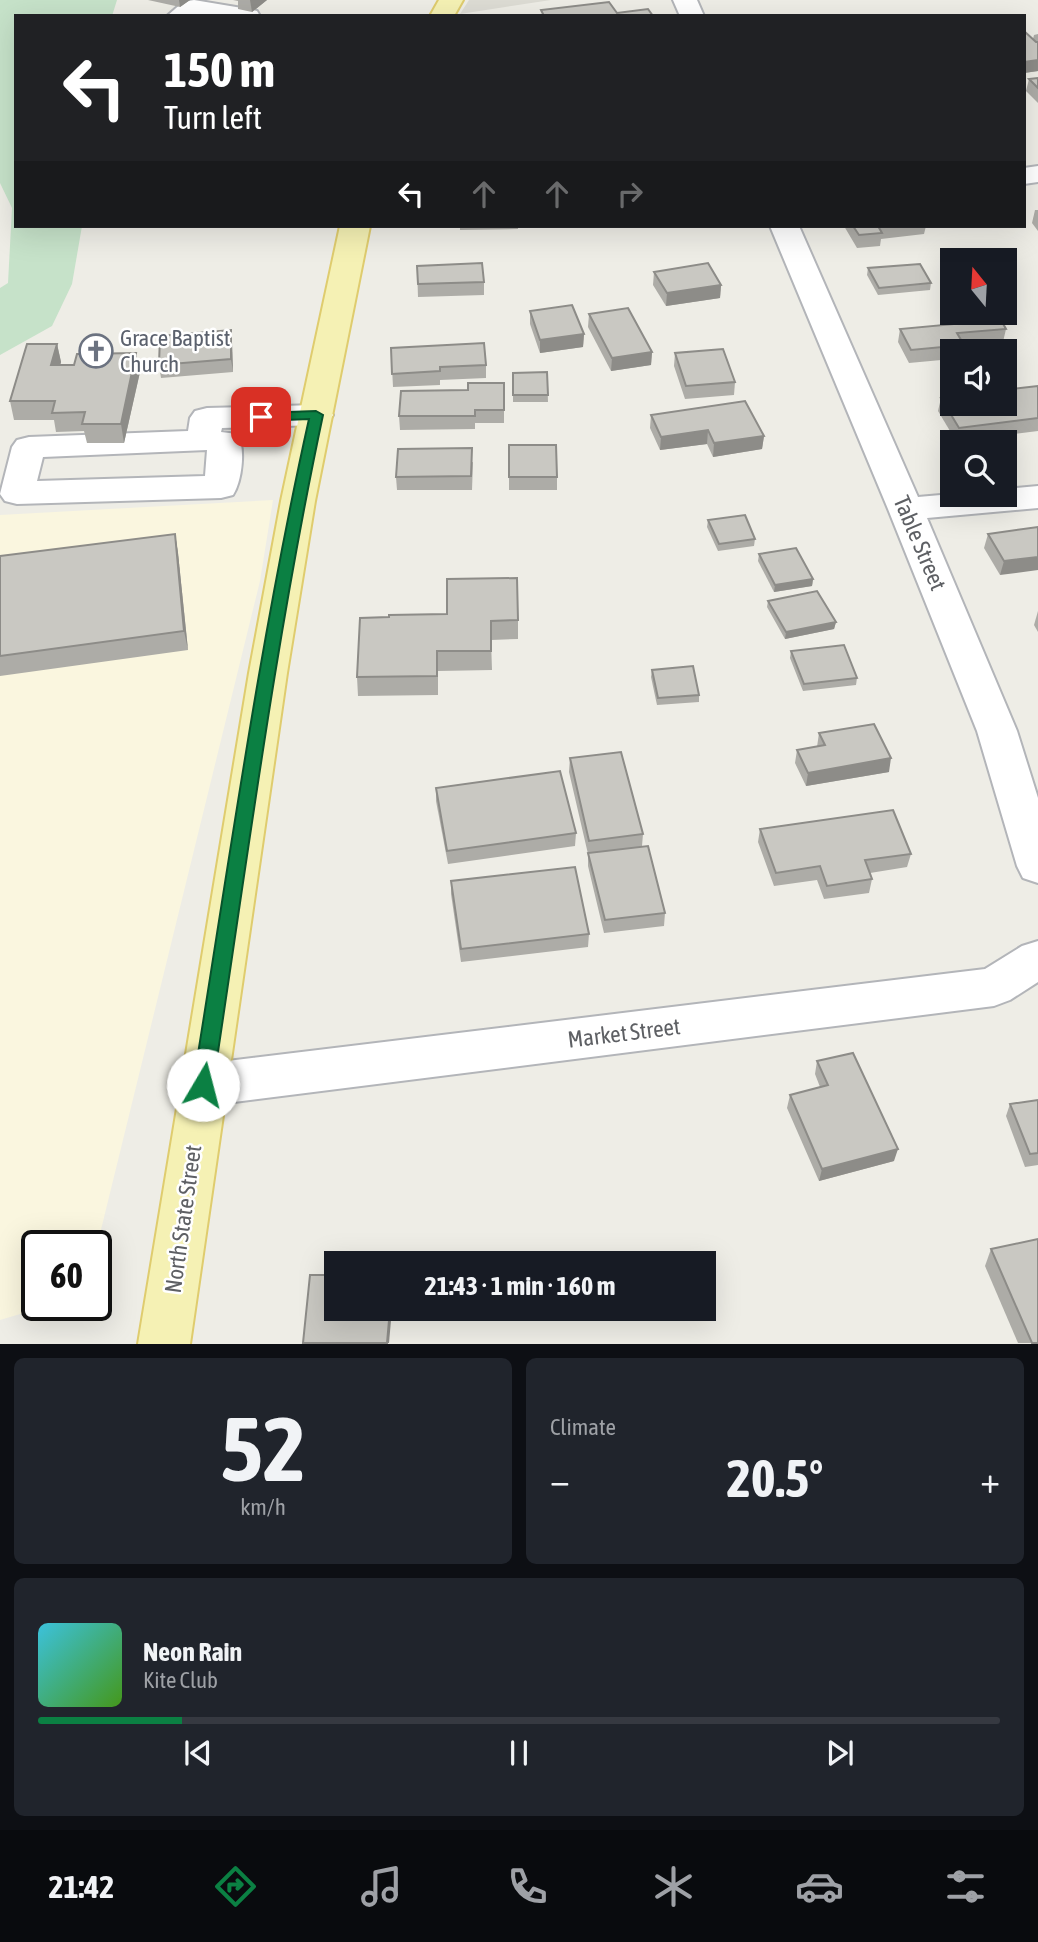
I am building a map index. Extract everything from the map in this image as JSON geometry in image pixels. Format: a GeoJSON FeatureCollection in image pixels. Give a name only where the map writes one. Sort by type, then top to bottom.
{"type":"FeatureCollection","features":[{"type":"Feature","properties":{"kind":"main road","name":"North State Street"},"geometry":{"type":"LineString","coordinates":[[164,1343],[268,673],[298,501],[355,228]]}},
{"type":"Feature","properties":{"kind":"street"},"geometry":{"type":"LineString","coordinates":[[182,14],[192,6],[237,14]]}},
{"type":"Feature","properties":{"kind":"street","name":"Table Street"},"geometry":{"type":"LineString","coordinates":[[785,228],[906,509],[997,731],[1038,866]]}},
{"type":"Feature","properties":{"kind":"street"},"geometry":{"type":"LineString","coordinates":[[214,441],[221,487],[17,493],[29,447],[214,441],[314,428]]}},
{"type":"Feature","properties":{"kind":"street"},"geometry":{"type":"LineString","coordinates":[[906,509],[1038,497]]}},
{"type":"Feature","properties":{"kind":"street","name":"Market Street"},"geometry":{"type":"LineString","coordinates":[[203,1085],[994,987],[1038,959]]}},
{"type":"Feature","properties":{"kind":"shaded area"},"geometry":{"type":"Polygon","coordinates":[[[469,0],[551,0],[460,14],[469,0]]]}},
{"type":"Feature","properties":{"kind":"shaded area"},"geometry":{"type":"Polygon","coordinates":[[[273,500],[260,581],[101,1230],[21,1230],[21,1314],[0,1320],[0,515],[273,500]]]}},
{"type":"Feature","properties":{"kind":"green space"},"geometry":{"type":"Polygon","coordinates":[[[0,0],[117,0],[113,14],[14,14],[14,228],[82,228],[72,284],[52,326],[0,355],[0,288],[8,283],[12,208],[0,183],[0,0]]]}},
{"type":"Feature","properties":{"kind":"building"},"geometry":{"type":"Polygon","coordinates":[[[609,2],[617,13],[648,9],[652,14],[543,14],[541,10],[609,2]]]}},
{"type":"Feature","properties":{"kind":"building"},"geometry":{"type":"Polygon","coordinates":[[[1026,33],[1038,42],[1038,60],[1026,62],[1026,33]]]}},
{"type":"Feature","properties":{"kind":"building"},"geometry":{"type":"Polygon","coordinates":[[[1038,78],[1038,88],[1029,79],[1038,78]]]}},
{"type":"Feature","properties":{"kind":"building"},"geometry":{"type":"Polygon","coordinates":[[[854,228],[879,228],[882,233],[859,235],[854,228]]]}},
{"type":"Feature","properties":{"kind":"building"},"geometry":{"type":"Polygon","coordinates":[[[482,263],[484,282],[418,284],[417,266],[482,263]]]}},
{"type":"Feature","properties":{"kind":"building"},"geometry":{"type":"Polygon","coordinates":[[[708,263],[721,285],[667,293],[654,272],[708,263]]]}},
{"type":"Feature","properties":{"kind":"building"},"geometry":{"type":"Polygon","coordinates":[[[920,264],[931,283],[879,288],[868,268],[920,264]]]}},
{"type":"Feature","properties":{"kind":"building"},"geometry":{"type":"Polygon","coordinates":[[[572,305],[584,334],[540,340],[530,311],[572,305]]]}},
{"type":"Feature","properties":{"kind":"building"},"geometry":{"type":"Polygon","coordinates":[[[628,308],[652,352],[612,358],[589,314],[628,308]]]}},
{"type":"Feature","properties":{"kind":"building"},"geometry":{"type":"Polygon","coordinates":[[[940,325],[1004,326],[1006,329],[957,333],[960,339],[940,339],[940,347],[911,350],[900,329],[940,325]]]}},
{"type":"Feature","properties":{"kind":"building"},"geometry":{"type":"Polygon","coordinates":[[[231,330],[231,359],[159,365],[160,336],[231,330]]]}},
{"type":"Feature","properties":{"kind":"building"},"geometry":{"type":"Polygon","coordinates":[[[484,343],[486,365],[440,367],[440,371],[392,374],[391,348],[484,343]]]}},
{"type":"Feature","properties":{"kind":"building"},"geometry":{"type":"Polygon","coordinates":[[[27,344],[57,344],[51,365],[74,365],[77,354],[136,353],[121,424],[82,424],[85,412],[52,413],[55,401],[10,401],[27,344]]]}},
{"type":"Feature","properties":{"kind":"building"},"geometry":{"type":"Polygon","coordinates":[[[723,349],[735,382],[686,386],[675,353],[723,349]]]}},
{"type":"Feature","properties":{"kind":"building"},"geometry":{"type":"Polygon","coordinates":[[[547,372],[548,395],[513,395],[513,373],[547,372]]]}},
{"type":"Feature","properties":{"kind":"building"},"geometry":{"type":"Polygon","coordinates":[[[468,383],[504,383],[504,410],[475,410],[475,416],[399,416],[401,391],[468,390],[468,383]]]}},
{"type":"Feature","properties":{"kind":"building"},"geometry":{"type":"Polygon","coordinates":[[[1038,386],[1038,418],[959,428],[952,416],[1017,416],[1017,388],[1038,386]]]}},
{"type":"Feature","properties":{"kind":"building"},"geometry":{"type":"Polygon","coordinates":[[[745,401],[764,436],[714,443],[708,430],[661,437],[651,415],[745,401]]]}},
{"type":"Feature","properties":{"kind":"building"},"geometry":{"type":"Polygon","coordinates":[[[509,445],[556,445],[557,477],[509,477],[509,445]]]}},
{"type":"Feature","properties":{"kind":"building"},"geometry":{"type":"Polygon","coordinates":[[[472,448],[471,476],[396,477],[398,449],[472,448]]]}},
{"type":"Feature","properties":{"kind":"building"},"geometry":{"type":"Polygon","coordinates":[[[745,515],[755,539],[719,544],[708,520],[745,515]]]}},
{"type":"Feature","properties":{"kind":"building"},"geometry":{"type":"Polygon","coordinates":[[[1038,527],[1038,557],[1004,561],[988,534],[1038,527]]]}},
{"type":"Feature","properties":{"kind":"building"},"geometry":{"type":"Polygon","coordinates":[[[175,534],[184,631],[0,656],[0,556],[175,534]]]}},
{"type":"Feature","properties":{"kind":"building"},"geometry":{"type":"Polygon","coordinates":[[[796,548],[813,579],[775,585],[759,554],[796,548]]]}},
{"type":"Feature","properties":{"kind":"building"},"geometry":{"type":"Polygon","coordinates":[[[517,578],[518,620],[491,621],[491,651],[437,651],[437,676],[357,677],[360,618],[447,614],[447,579],[517,578]]]}},
{"type":"Feature","properties":{"kind":"building"},"geometry":{"type":"Polygon","coordinates":[[[817,591],[836,622],[786,632],[768,601],[817,591]]]}},
{"type":"Feature","properties":{"kind":"building"},"geometry":{"type":"Polygon","coordinates":[[[844,645],[857,678],[804,684],[791,651],[844,645]]]}},
{"type":"Feature","properties":{"kind":"building"},"geometry":{"type":"Polygon","coordinates":[[[693,666],[699,695],[658,698],[652,670],[693,666]]]}},
{"type":"Feature","properties":{"kind":"building"},"geometry":{"type":"Polygon","coordinates":[[[874,724],[891,758],[808,773],[797,750],[825,745],[819,733],[874,724]]]}},
{"type":"Feature","properties":{"kind":"building"},"geometry":{"type":"Polygon","coordinates":[[[621,752],[643,834],[589,841],[570,758],[621,752]]]}},
{"type":"Feature","properties":{"kind":"building"},"geometry":{"type":"Polygon","coordinates":[[[560,771],[576,833],[447,851],[436,788],[560,771]]]}},
{"type":"Feature","properties":{"kind":"building"},"geometry":{"type":"Polygon","coordinates":[[[893,810],[911,854],[865,860],[872,879],[827,886],[820,866],[776,873],[760,829],[893,810]]]}},
{"type":"Feature","properties":{"kind":"building"},"geometry":{"type":"Polygon","coordinates":[[[648,846],[665,913],[605,920],[588,853],[648,846]]]}},
{"type":"Feature","properties":{"kind":"building"},"geometry":{"type":"Polygon","coordinates":[[[575,867],[589,934],[461,949],[451,881],[575,867]]]}},
{"type":"Feature","properties":{"kind":"building"},"geometry":{"type":"Polygon","coordinates":[[[853,1053],[898,1149],[822,1169],[790,1095],[828,1085],[817,1061],[853,1053]]]}},
{"type":"Feature","properties":{"kind":"building"},"geometry":{"type":"Polygon","coordinates":[[[1038,1100],[1038,1153],[1030,1154],[1010,1104],[1038,1100]]]}},
{"type":"Feature","properties":{"kind":"building"},"geometry":{"type":"Polygon","coordinates":[[[1038,1239],[1038,1343],[1032,1343],[991,1249],[1038,1239]]]}},
{"type":"Feature","properties":{"kind":"building"},"geometry":{"type":"Polygon","coordinates":[[[310,1275],[324,1275],[324,1321],[389,1321],[387,1343],[303,1343],[310,1275]]]}},
{"type":"Feature","properties":{"kind":"place","name":"Grace Baptist Church"},"geometry":{"type":"Point","coordinates":[96,351]}},
{"type":"Feature","properties":{"kind":"route"},"geometry":{"type":"LineString","coordinates":[[203,1085],[268,673],[316,415],[261,417]]}}]}
